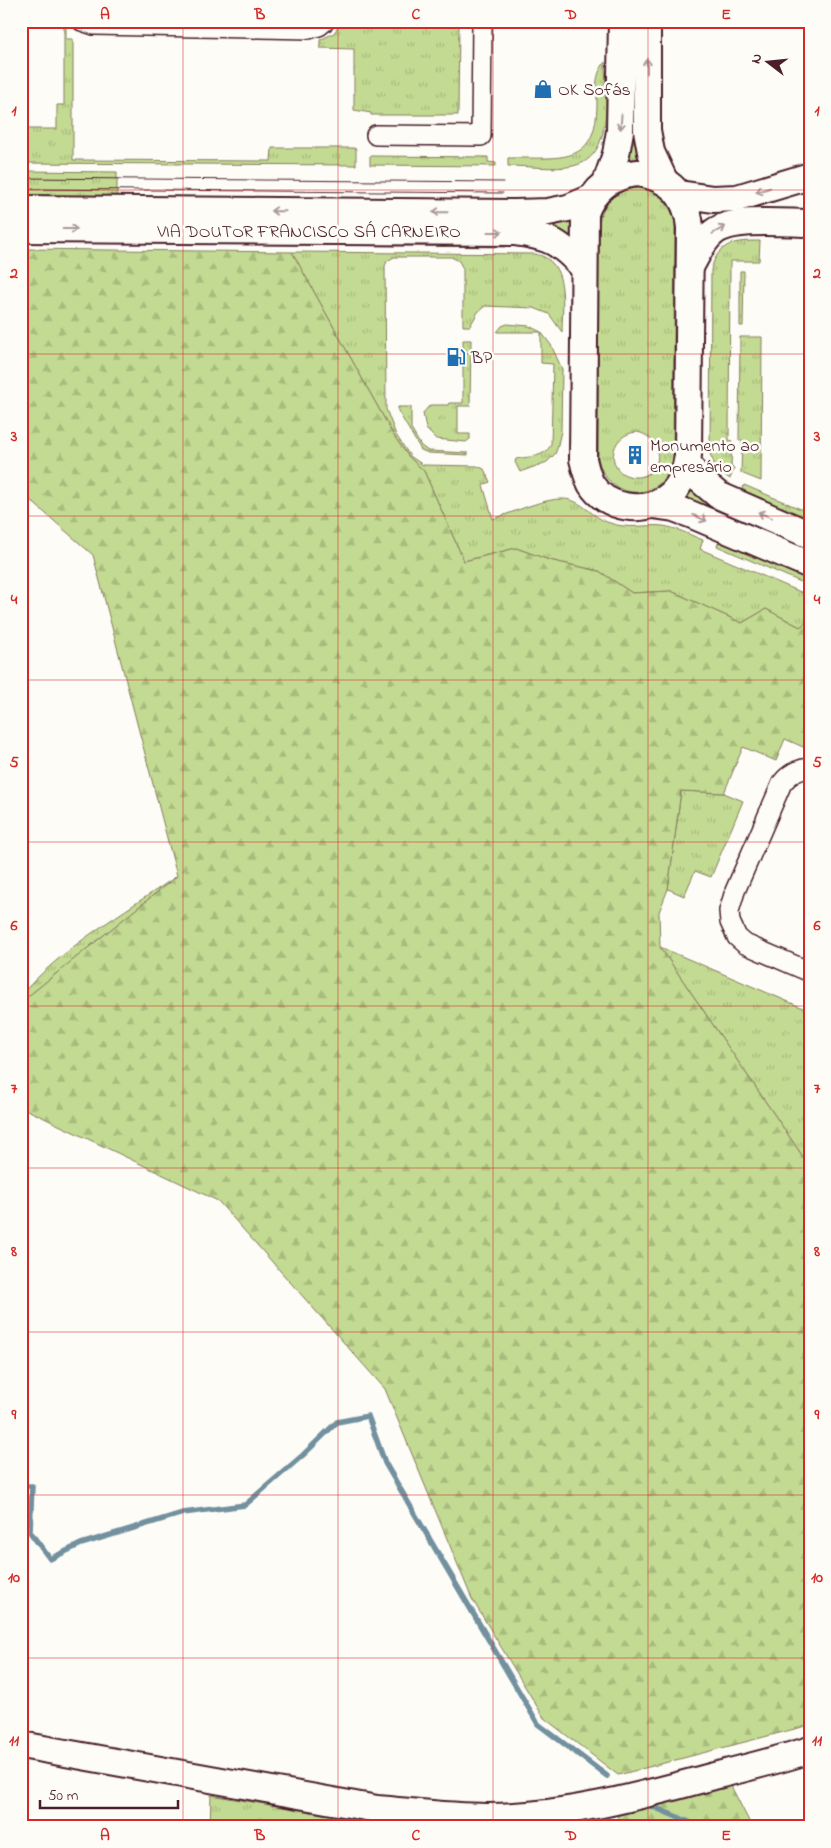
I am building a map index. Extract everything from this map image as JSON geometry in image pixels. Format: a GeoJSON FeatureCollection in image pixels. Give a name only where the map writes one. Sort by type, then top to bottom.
{"type":"FeatureCollection","features":[{"type":"Feature","properties":{"kind":"main road"},"geometry":{"type":"LineString","coordinates":[[622,21],[620,131],[616,154],[599,191],[586,213],[584,222],[583,459],[586,473],[592,486],[613,503],[639,507],[653,505],[674,508],[810,565]]}},
{"type":"Feature","properties":{"kind":"main road"},"geometry":{"type":"LineString","coordinates":[[647,21],[647,130],[651,152],[672,188],[687,207],[690,267],[686,471],[680,483],[667,497],[653,505]]}},
{"type":"Feature","properties":{"kind":"main road","name":"VIA DOUTOR FRANCISCO SÁ CARNEIRO"},"geometry":{"type":"LineString","coordinates":[[21,208],[548,212],[568,208],[624,175],[654,176],[672,188],[713,199],[737,198],[810,176]]}},
{"type":"Feature","properties":{"kind":"main road"},"geometry":{"type":"LineString","coordinates":[[690,267],[706,239],[715,231],[730,224],[810,224]]}},
{"type":"Feature","properties":{"kind":"main road","name":"VIA DOUTOR FRANCISCO SÁ CARNEIRO"},"geometry":{"type":"LineString","coordinates":[[21,229],[515,232],[545,237],[559,244],[584,268]]}},
{"type":"Feature","properties":{"kind":"main road"},"geometry":{"type":"LineString","coordinates":[[687,463],[698,478],[718,495],[810,535]]}},
{"type":"Feature","properties":{"kind":"main road"},"geometry":{"type":"LineString","coordinates":[[21,1745],[376,1809],[488,1817],[576,1808],[639,1796],[810,1750]]}},
{"type":"Feature","properties":{"kind":"street"},"geometry":{"type":"LineString","coordinates":[[82,21],[94,25],[309,29],[319,26],[325,21]]}},
{"type":"Feature","properties":{"kind":"street"},"geometry":{"type":"LineString","coordinates":[[376,136],[481,136],[482,21]]}},
{"type":"Feature","properties":{"kind":"street"},"geometry":{"type":"LineString","coordinates":[[810,768],[802,769],[792,774],[782,783],[735,891],[729,911],[730,922],[734,932],[745,944],[810,972]]}},
{"type":"Feature","properties":{"kind":"green space"},"geometry":{"type":"Polygon","coordinates":[[[64,21],[66,21],[66,39],[73,39],[73,160],[271,161],[272,148],[353,148],[356,149],[356,165],[21,163],[21,129],[57,129],[57,105],[64,105],[64,21]]]}},
{"type":"Feature","properties":{"kind":"green space"},"geometry":{"type":"Polygon","coordinates":[[[342,21],[459,21],[458,115],[371,115],[371,113],[354,110],[354,49],[320,48],[320,40],[334,33],[342,21]]]}},
{"type":"Feature","properties":{"kind":"green space"},"geometry":{"type":"Polygon","coordinates":[[[605,62],[605,123],[602,138],[596,151],[586,161],[573,166],[550,168],[508,166],[508,158],[559,157],[572,154],[582,148],[590,138],[595,123],[597,81],[599,72],[605,62]]]}},
{"type":"Feature","properties":{"kind":"green space"},"geometry":{"type":"Polygon","coordinates":[[[631,124],[636,124],[642,159],[626,159],[631,124]]]}},
{"type":"Feature","properties":{"kind":"green space"},"geometry":{"type":"Polygon","coordinates":[[[370,156],[488,157],[488,162],[496,163],[496,166],[370,165],[370,156]]]}},
{"type":"Feature","properties":{"kind":"green space"},"geometry":{"type":"Polygon","coordinates":[[[21,171],[117,172],[117,196],[508,199],[508,203],[21,199],[21,171]]]}},
{"type":"Feature","properties":{"kind":"green space"},"geometry":{"type":"Polygon","coordinates":[[[633,188],[655,193],[665,202],[675,222],[673,461],[667,475],[658,485],[647,491],[634,492],[622,490],[612,483],[603,473],[598,458],[599,223],[603,210],[610,200],[633,188]],[[637,432],[627,434],[615,447],[613,454],[614,462],[625,475],[634,477],[644,476],[651,472],[656,465],[657,449],[647,436],[637,432]]]}},
{"type":"Feature","properties":{"kind":"green space"},"geometry":{"type":"Polygon","coordinates":[[[571,217],[570,238],[540,223],[571,217]]]}},
{"type":"Feature","properties":{"kind":"green space"},"geometry":{"type":"Polygon","coordinates":[[[21,238],[505,242],[505,247],[21,242],[21,238]]]}},
{"type":"Feature","properties":{"kind":"green space"},"geometry":{"type":"Polygon","coordinates":[[[760,241],[759,261],[730,261],[729,440],[732,441],[731,467],[734,468],[730,479],[716,469],[710,454],[711,270],[718,254],[729,245],[760,241]]]}},
{"type":"Feature","properties":{"kind":"green space"},"geometry":{"type":"Polygon","coordinates":[[[21,249],[292,252],[394,436],[408,456],[424,471],[464,561],[516,548],[549,560],[599,571],[632,593],[671,591],[742,623],[766,609],[800,627],[810,619],[810,750],[785,739],[776,761],[743,747],[724,793],[681,791],[668,889],[659,912],[660,947],[810,1167],[810,1725],[618,1775],[544,1718],[472,1599],[385,1389],[218,1201],[21,1107],[21,1002],[177,876],[93,555],[21,492],[21,249]]]}},
{"type":"Feature","properties":{"kind":"green space"},"geometry":{"type":"Polygon","coordinates":[[[292,252],[535,254],[546,258],[554,265],[562,286],[562,332],[549,314],[534,308],[485,306],[478,312],[470,326],[463,326],[463,269],[459,261],[451,257],[394,257],[387,261],[385,266],[386,409],[396,435],[410,456],[423,465],[477,466],[484,469],[490,482],[483,485],[493,519],[538,503],[563,499],[576,502],[604,521],[617,525],[663,526],[703,540],[700,549],[810,596],[810,619],[800,627],[766,609],[742,623],[671,591],[632,593],[599,571],[549,560],[516,548],[464,561],[424,471],[408,456],[394,436],[292,252]]]}},
{"type":"Feature","properties":{"kind":"green space"},"geometry":{"type":"Polygon","coordinates":[[[740,271],[744,271],[743,326],[740,326],[740,271]]]}},
{"type":"Feature","properties":{"kind":"green space"},"geometry":{"type":"Polygon","coordinates":[[[507,324],[529,326],[541,332],[497,332],[502,326],[507,324]]]}},
{"type":"Feature","properties":{"kind":"green space"},"geometry":{"type":"Polygon","coordinates":[[[541,332],[551,345],[562,369],[561,431],[555,454],[547,462],[520,472],[515,462],[516,459],[541,454],[551,444],[553,364],[541,363],[541,332]]]}},
{"type":"Feature","properties":{"kind":"green space"},"geometry":{"type":"Polygon","coordinates":[[[740,337],[762,337],[761,481],[741,473],[742,440],[739,440],[740,337]]]}},
{"type":"Feature","properties":{"kind":"green space"},"geometry":{"type":"Polygon","coordinates":[[[463,340],[471,340],[470,406],[458,406],[458,434],[470,434],[470,439],[466,442],[436,439],[426,429],[423,413],[430,405],[463,403],[463,340]]]}},
{"type":"Feature","properties":{"kind":"green space"},"geometry":{"type":"Polygon","coordinates":[[[398,407],[411,407],[411,429],[421,446],[428,451],[468,453],[468,455],[428,453],[421,450],[398,411],[398,407]]]}},
{"type":"Feature","properties":{"kind":"green space"},"geometry":{"type":"Polygon","coordinates":[[[744,485],[810,513],[810,523],[740,493],[744,485]]]}},
{"type":"Feature","properties":{"kind":"green space"},"geometry":{"type":"Polygon","coordinates":[[[693,489],[717,507],[715,513],[685,499],[693,489]]]}},
{"type":"Feature","properties":{"kind":"green space"},"geometry":{"type":"Polygon","coordinates":[[[720,539],[810,577],[810,586],[717,546],[720,539]]]}},
{"type":"Feature","properties":{"kind":"green space"},"geometry":{"type":"Polygon","coordinates":[[[681,791],[724,793],[743,801],[711,877],[695,871],[684,896],[668,889],[681,791]]]}},
{"type":"Feature","properties":{"kind":"green space"},"geometry":{"type":"Polygon","coordinates":[[[177,876],[21,1002],[21,995],[56,961],[95,931],[177,876]]]}},
{"type":"Feature","properties":{"kind":"green space"},"geometry":{"type":"Polygon","coordinates":[[[660,947],[810,1011],[810,1167],[660,947]]]}},
{"type":"Feature","properties":{"kind":"green space"},"geometry":{"type":"Polygon","coordinates":[[[730,1784],[752,1827],[622,1827],[617,1815],[730,1784]]]}},
{"type":"Feature","properties":{"kind":"green space"},"geometry":{"type":"Polygon","coordinates":[[[211,1795],[401,1827],[210,1827],[211,1795]]]}},
{"type":"Feature","properties":{"kind":"waterway"},"geometry":{"type":"LineString","coordinates":[[21,1486],[32,1486],[30,1532],[50,1559],[81,1544],[183,1513],[245,1505],[303,1455],[337,1422],[368,1416],[385,1463],[538,1724],[607,1776]]}},
{"type":"Feature","properties":{"kind":"waterway"},"geometry":{"type":"LineString","coordinates":[[649,1805],[689,1822],[694,1827]]}},
{"type":"Feature","properties":{"kind":"tram line"},"geometry":{"type":"LineString","coordinates":[[21,178],[503,182]]}},
{"type":"Feature","properties":{"kind":"tram line"},"geometry":{"type":"LineString","coordinates":[[21,189],[503,193]]}},
{"type":"Feature","properties":{"kind":"place","name":"OK Sofás"},"geometry":{"type":"Point","coordinates":[543,89]}},
{"type":"Feature","properties":{"kind":"place","name":"BP"},"geometry":{"type":"Point","coordinates":[456,357]}},
{"type":"Feature","properties":{"kind":"place","name":"Monumento ao empresário"},"geometry":{"type":"Point","coordinates":[635,455]}}]}
